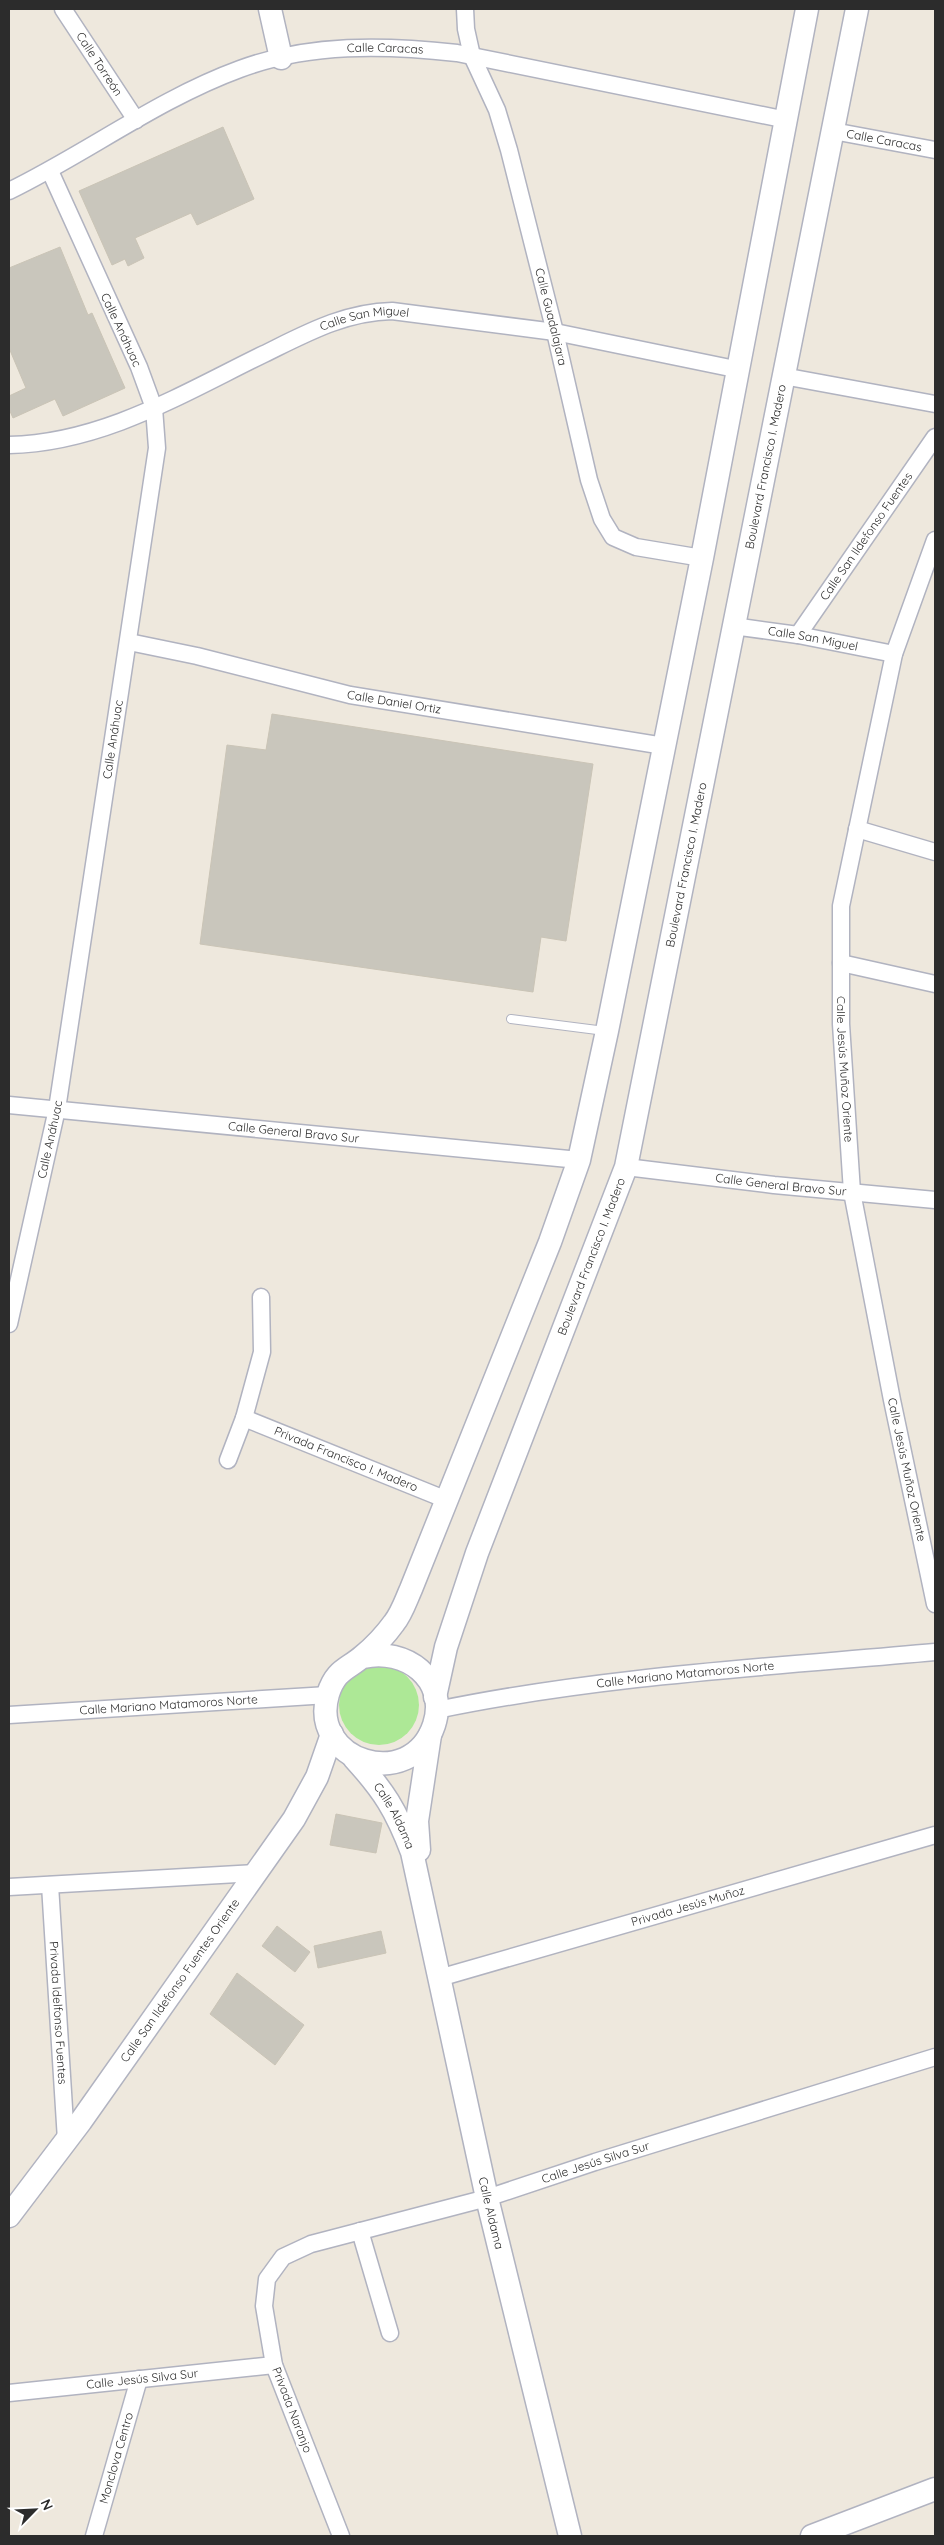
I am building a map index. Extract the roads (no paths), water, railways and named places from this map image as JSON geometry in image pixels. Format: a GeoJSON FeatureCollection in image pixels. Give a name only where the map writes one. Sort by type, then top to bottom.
{"type":"FeatureCollection","features":[{"type":"Feature","properties":{"kind":"main road"},"geometry":{"type":"LineString","coordinates":[[270,9],[281,58]]}},
{"type":"Feature","properties":{"kind":"main road"},"geometry":{"type":"LineString","coordinates":[[362,1657],[389,1654],[413,1664],[430,1684],[436,1703],[430,1736],[412,1755],[388,1764],[361,1761],[350,1754],[332,1734],[327,1715],[328,1695],[340,1672],[362,1657],[395,1622],[448,1500],[550,1242],[578,1160],[607,1032],[740,370],[807,9]]}},
{"type":"Feature","properties":{"kind":"main road","name":"Boulevard Francisco I. Madero"},"geometry":{"type":"LineString","coordinates":[[436,1703],[446,1647],[477,1553],[626,1167],[857,9]]}},
{"type":"Feature","properties":{"kind":"main road","name":"Calle San Ildefonso Fuentes Oriente"},"geometry":{"type":"LineString","coordinates":[[9,2216],[66,2140],[294,1819],[318,1777],[332,1734]]}},
{"type":"Feature","properties":{"kind":"main road","name":"Calle Aldama"},"geometry":{"type":"LineString","coordinates":[[421,1889],[417,1821],[430,1736]]}},
{"type":"Feature","properties":{"kind":"main road","name":"Calle Aldama"},"geometry":{"type":"LineString","coordinates":[[350,1754],[380,1787],[398,1816],[412,1852],[487,2198],[570,2536]]}},
{"type":"Feature","properties":{"kind":"main road"},"geometry":{"type":"LineString","coordinates":[[824,2534],[935,2489]]}},
{"type":"Feature","properties":{"kind":"street","name":"Calle Torreón"},"geometry":{"type":"LineString","coordinates":[[63,9],[136,120]]}},
{"type":"Feature","properties":{"kind":"street","name":"Calle Guadalajara"},"geometry":{"type":"LineString","coordinates":[[465,9],[466,29],[472,56],[496,110],[509,150],[555,332],[589,480],[602,520],[613,537],[636,547],[702,558]]}},
{"type":"Feature","properties":{"kind":"street","name":"Calle Caracas"},"geometry":{"type":"LineString","coordinates":[[9,192],[50,171],[136,120],[197,87],[241,68],[325,50],[368,47],[410,48],[472,56],[786,120]]}},
{"type":"Feature","properties":{"kind":"street","name":"Calle Caracas"},"geometry":{"type":"LineString","coordinates":[[833,131],[935,150]]}},
{"type":"Feature","properties":{"kind":"street","name":"Calle Anáhuac"},"geometry":{"type":"LineString","coordinates":[[9,1324],[13,1295],[57,1110],[157,448],[154,408],[139,367],[50,171]]}},
{"type":"Feature","properties":{"kind":"street","name":"Calle San Miguel"},"geometry":{"type":"LineString","coordinates":[[9,445],[73,438],[113,426],[154,408],[313,330],[367,312],[392,311],[555,332],[740,370]]}},
{"type":"Feature","properties":{"kind":"street"},"geometry":{"type":"LineString","coordinates":[[783,376],[935,404]]}},
{"type":"Feature","properties":{"kind":"street","name":"Calle San Ildefonso Fuentes"},"geometry":{"type":"LineString","coordinates":[[798,635],[935,437]]}},
{"type":"Feature","properties":{"kind":"street","name":"Calle Jesús Muñoz Oriente"},"geometry":{"type":"LineString","coordinates":[[935,540],[894,654],[841,906],[840,963],[841,1024],[852,1192],[892,1400],[935,1604]]}},
{"type":"Feature","properties":{"kind":"street","name":"Calle San Miguel"},"geometry":{"type":"LineString","coordinates":[[733,626],[798,635],[894,654]]}},
{"type":"Feature","properties":{"kind":"street","name":"Calle Daniel Ortiz"},"geometry":{"type":"LineString","coordinates":[[129,642],[197,656],[350,695],[664,746]]}},
{"type":"Feature","properties":{"kind":"street"},"geometry":{"type":"LineString","coordinates":[[857,829],[935,852]]}},
{"type":"Feature","properties":{"kind":"street"},"geometry":{"type":"LineString","coordinates":[[840,963],[935,984]]}},
{"type":"Feature","properties":{"kind":"street","name":"Calle General Bravo Sur"},"geometry":{"type":"LineString","coordinates":[[9,1105],[578,1160]]}},
{"type":"Feature","properties":{"kind":"street","name":"Calle General Bravo Sur"},"geometry":{"type":"LineString","coordinates":[[626,1167],[935,1200]]}},
{"type":"Feature","properties":{"kind":"street"},"geometry":{"type":"LineString","coordinates":[[228,1460],[244,1418],[262,1352],[261,1297]]}},
{"type":"Feature","properties":{"kind":"street","name":"Privada Francisco I. Madero"},"geometry":{"type":"LineString","coordinates":[[244,1418],[448,1500]]}},
{"type":"Feature","properties":{"kind":"street","name":"Calle Mariano Matamoros Norte"},"geometry":{"type":"LineString","coordinates":[[436,1703],[612,1681],[935,1652]]}},
{"type":"Feature","properties":{"kind":"street","name":"Calle Mariano Matamoros Norte"},"geometry":{"type":"LineString","coordinates":[[9,1715],[328,1695]]}},
{"type":"Feature","properties":{"kind":"street","name":"Privada Jesús Muñoz"},"geometry":{"type":"LineString","coordinates":[[439,1978],[935,1835]]}},
{"type":"Feature","properties":{"kind":"street"},"geometry":{"type":"LineString","coordinates":[[9,1888],[256,1873]]}},
{"type":"Feature","properties":{"kind":"street","name":"Privada Idelfonso Fuentes"},"geometry":{"type":"LineString","coordinates":[[50,1885],[66,2140]]}},
{"type":"Feature","properties":{"kind":"street","name":"Calle Jesús Silva Sur"},"geometry":{"type":"LineString","coordinates":[[267,2279],[283,2257],[311,2244],[487,2198],[595,2162],[935,2057]]}},
{"type":"Feature","properties":{"kind":"street"},"geometry":{"type":"LineString","coordinates":[[360,2232],[390,2333]]}},
{"type":"Feature","properties":{"kind":"street","name":"Privada Naranjo"},"geometry":{"type":"LineString","coordinates":[[267,2279],[264,2306],[274,2366],[341,2536]]}},
{"type":"Feature","properties":{"kind":"street","name":"Calle Jesús Silva Sur"},"geometry":{"type":"LineString","coordinates":[[9,2393],[274,2366]]}},
{"type":"Feature","properties":{"kind":"street","name":"Monclova Centro"},"geometry":{"type":"LineString","coordinates":[[94,2536],[139,2379]]}},
{"type":"Feature","properties":{"kind":"lane"},"geometry":{"type":"LineString","coordinates":[[510,1019],[607,1032]]}}]}
